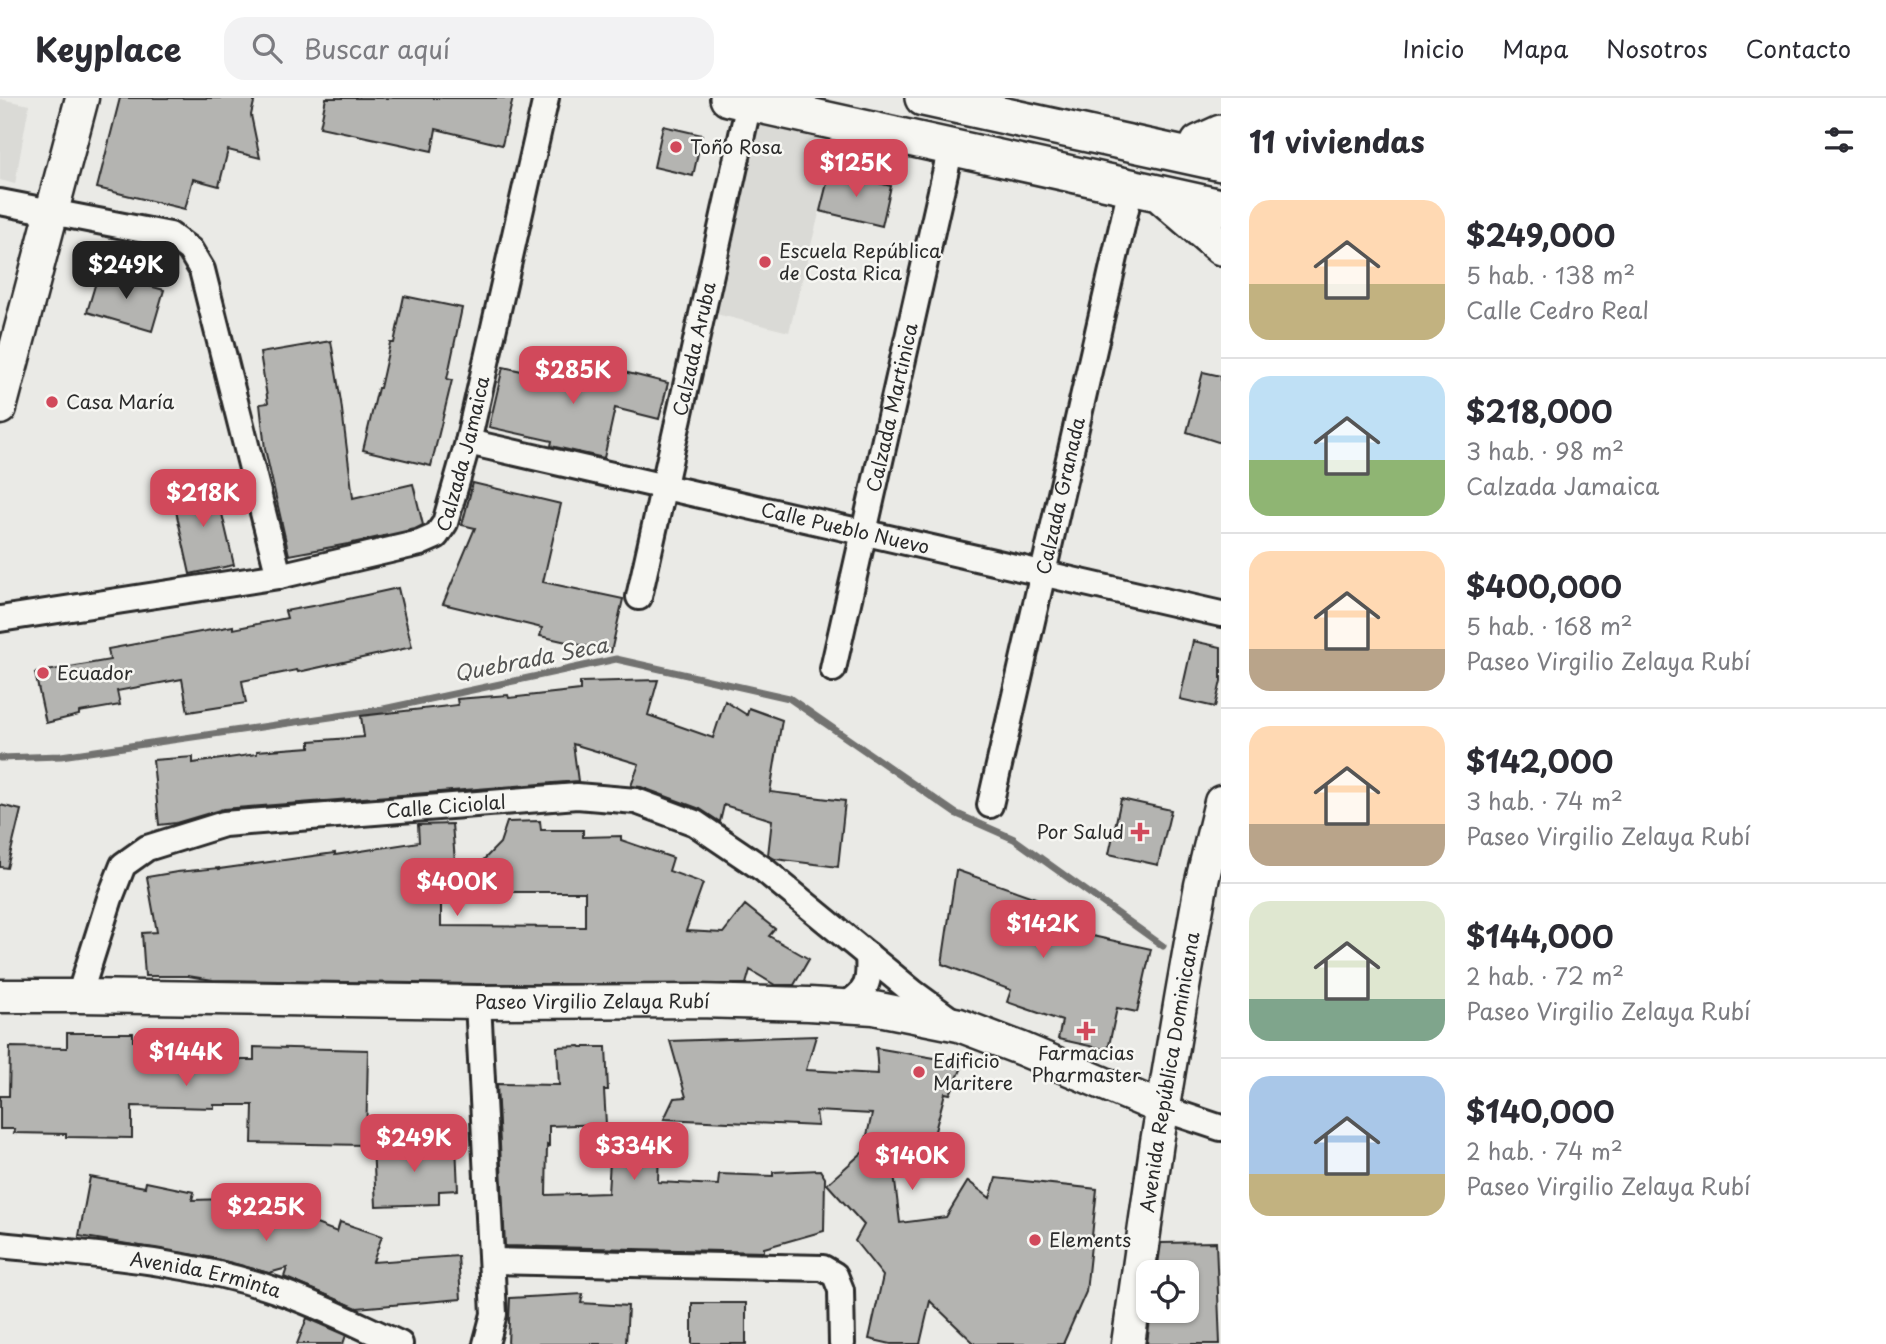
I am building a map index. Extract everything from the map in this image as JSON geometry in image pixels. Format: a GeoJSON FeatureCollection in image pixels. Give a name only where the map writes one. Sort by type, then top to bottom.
{"type":"FeatureCollection","features":[{"type":"Feature","properties":{"kind":"main road"},"geometry":{"type":"LineString","coordinates":[[923,98],[1083,134],[1215,145]]}},
{"type":"Feature","properties":{"kind":"main road"},"geometry":{"type":"LineString","coordinates":[[739,100],[1221,206]]}},
{"type":"Feature","properties":{"kind":"main road"},"geometry":{"type":"LineString","coordinates":[[1145,190],[1221,247]]}},
{"type":"Feature","properties":{"kind":"street"},"geometry":{"type":"LineString","coordinates":[[0,408],[82,98]]}},
{"type":"Feature","properties":{"kind":"street","name":"Calzada Jamaica"},"geometry":{"type":"LineString","coordinates":[[0,619],[279,576],[420,543],[436,536],[445,523],[468,442],[546,98]]}},
{"type":"Feature","properties":{"kind":"street","name":"Calzada Aruba"},"geometry":{"type":"LineString","coordinates":[[639,597],[739,100]]}},
{"type":"Feature","properties":{"kind":"street","name":"Calzada Martinica"},"geometry":{"type":"LineString","coordinates":[[833,669],[951,147]]}},
{"type":"Feature","properties":{"kind":"street","name":"Calzada Granada"},"geometry":{"type":"LineString","coordinates":[[990,806],[1043,573],[1145,190]]}},
{"type":"Feature","properties":{"kind":"street"},"geometry":{"type":"LineString","coordinates":[[0,202],[170,235],[190,250],[202,270],[279,576]]}},
{"type":"Feature","properties":{"kind":"street","name":"Calle Pueblo Nuevo"},"geometry":{"type":"LineString","coordinates":[[468,442],[1221,614]]}},
{"type":"Feature","properties":{"kind":"street","name":"Calle Ciciolal"},"geometry":{"type":"LineString","coordinates":[[79,996],[122,865],[148,848],[224,824],[578,796],[636,801],[695,823],[763,869],[914,993],[959,1025]]}},
{"type":"Feature","properties":{"kind":"street","name":"Avenida República Dominicana"},"geometry":{"type":"LineString","coordinates":[[1127,1342],[1153,1168],[1211,888],[1221,802]]}},
{"type":"Feature","properties":{"kind":"street"},"geometry":{"type":"LineString","coordinates":[[844,1006],[863,992],[868,984],[868,955]]}},
{"type":"Feature","properties":{"kind":"street","name":"Paseo Virgilio Zelaya Rubí"},"geometry":{"type":"LineString","coordinates":[[0,996],[478,1002],[698,1001],[874,1008],[959,1025],[1164,1110]]}},
{"type":"Feature","properties":{"kind":"street"},"geometry":{"type":"LineString","coordinates":[[478,1002],[494,1314],[486,1344]]}},
{"type":"Feature","properties":{"kind":"street"},"geometry":{"type":"LineString","coordinates":[[1164,1110],[1221,1128]]}},
{"type":"Feature","properties":{"kind":"street","name":"Avenida Erminta"},"geometry":{"type":"LineString","coordinates":[[0,1245],[202,1270],[278,1291],[400,1344]]}},
{"type":"Feature","properties":{"kind":"street"},"geometry":{"type":"LineString","coordinates":[[492,1262],[823,1268],[835,1275],[841,1290],[842,1344]]}},
{"type":"Feature","properties":{"kind":"shaded area"},"geometry":{"type":"Polygon","coordinates":[[[0,99],[29,105],[15,184],[0,180],[0,99]]]}},
{"type":"Feature","properties":{"kind":"shaded area","name":"Escuela República de Costa Rica"},"geometry":{"type":"Polygon","coordinates":[[[756,122],[838,139],[789,332],[712,313],[756,122]]]}},
{"type":"Feature","properties":{"kind":"building"},"geometry":{"type":"Polygon","coordinates":[[[120,98],[255,98],[251,115],[260,158],[228,150],[219,186],[193,179],[185,209],[97,188],[120,98]]]}},
{"type":"Feature","properties":{"kind":"building"},"geometry":{"type":"Polygon","coordinates":[[[326,98],[513,98],[502,145],[436,129],[432,151],[320,127],[326,98]]]}},
{"type":"Feature","properties":{"kind":"building"},"geometry":{"type":"Polygon","coordinates":[[[663,126],[702,135],[693,176],[654,167],[663,126]]]}},
{"type":"Feature","properties":{"kind":"building"},"geometry":{"type":"Polygon","coordinates":[[[830,171],[891,186],[882,226],[820,211],[830,171]]]}},
{"type":"Feature","properties":{"kind":"building"},"geometry":{"type":"Polygon","coordinates":[[[99,272],[164,290],[152,331],[87,312],[99,272]]]}},
{"type":"Feature","properties":{"kind":"building"},"geometry":{"type":"Polygon","coordinates":[[[404,296],[462,308],[447,379],[452,380],[431,466],[363,450],[390,343],[394,343],[404,296]]]}},
{"type":"Feature","properties":{"kind":"building"},"geometry":{"type":"Polygon","coordinates":[[[331,341],[353,498],[413,484],[423,525],[348,544],[289,555],[265,449],[260,404],[268,403],[260,353],[331,341]]]}},
{"type":"Feature","properties":{"kind":"building"},"geometry":{"type":"Polygon","coordinates":[[[588,363],[668,383],[659,419],[615,408],[604,458],[551,446],[552,441],[489,427],[503,367],[582,384],[588,363]]]}},
{"type":"Feature","properties":{"kind":"building"},"geometry":{"type":"Polygon","coordinates":[[[1203,372],[1221,376],[1221,443],[1187,432],[1203,372]]]}},
{"type":"Feature","properties":{"kind":"building"},"geometry":{"type":"Polygon","coordinates":[[[473,483],[561,504],[543,582],[623,599],[611,652],[540,636],[542,628],[443,604],[475,528],[462,525],[473,483]]]}},
{"type":"Feature","properties":{"kind":"building"},"geometry":{"type":"Polygon","coordinates":[[[215,484],[234,565],[190,574],[172,493],[215,484]]]}},
{"type":"Feature","properties":{"kind":"building"},"geometry":{"type":"Polygon","coordinates":[[[398,588],[412,647],[298,672],[297,670],[242,681],[246,703],[188,712],[182,679],[117,691],[120,705],[79,712],[79,715],[46,723],[35,673],[110,660],[108,649],[287,618],[285,611],[398,588]]]}},
{"type":"Feature","properties":{"kind":"building"},"geometry":{"type":"Polygon","coordinates":[[[1193,641],[1221,647],[1221,681],[1215,707],[1180,699],[1193,641]]]}},
{"type":"Feature","properties":{"kind":"building"},"geometry":{"type":"Polygon","coordinates":[[[658,680],[648,715],[713,738],[725,701],[747,715],[749,708],[782,720],[770,792],[845,801],[838,867],[775,859],[768,855],[772,820],[724,805],[720,822],[700,809],[641,787],[631,786],[639,764],[573,744],[578,781],[223,809],[176,823],[159,825],[153,760],[193,757],[193,763],[257,754],[257,751],[310,747],[310,741],[364,737],[361,716],[458,705],[457,699],[508,695],[509,698],[580,690],[580,682],[658,680]]]}},
{"type":"Feature","properties":{"kind":"building","name":"Por Salud"},"geometry":{"type":"Polygon","coordinates":[[[1121,799],[1171,810],[1158,865],[1109,854],[1121,799]]]}},
{"type":"Feature","properties":{"kind":"building"},"geometry":{"type":"Polygon","coordinates":[[[0,805],[21,810],[7,868],[0,867],[0,805]]]}},
{"type":"Feature","properties":{"kind":"building"},"geometry":{"type":"Polygon","coordinates":[[[540,821],[541,830],[583,830],[583,837],[621,836],[621,840],[673,858],[669,871],[703,883],[686,931],[723,933],[745,905],[775,929],[769,936],[809,959],[794,985],[775,985],[750,970],[746,984],[478,984],[213,980],[188,976],[145,976],[142,933],[157,932],[147,877],[335,855],[419,842],[418,825],[452,824],[457,887],[500,843],[507,822],[540,821]],[[441,892],[441,926],[585,927],[585,892],[441,892]]]}},
{"type":"Feature","properties":{"kind":"building"},"geometry":{"type":"Polygon","coordinates":[[[956,870],[1036,898],[1032,910],[1081,927],[1079,933],[1151,949],[1137,1012],[1117,1008],[1108,1050],[1058,1039],[1062,1021],[1007,1002],[1011,990],[942,964],[956,870]]]}},
{"type":"Feature","properties":{"kind":"building"},"geometry":{"type":"Polygon","coordinates":[[[67,1033],[133,1033],[133,1041],[215,1043],[215,1060],[254,1060],[254,1047],[368,1050],[366,1145],[252,1143],[253,1105],[214,1105],[214,1108],[132,1106],[132,1138],[66,1137],[66,1134],[14,1133],[15,1129],[0,1129],[0,1096],[9,1096],[10,1047],[67,1048],[67,1033]]]}},
{"type":"Feature","properties":{"kind":"building"},"geometry":{"type":"Polygon","coordinates":[[[816,1036],[806,1070],[878,1074],[876,1048],[964,1063],[950,1094],[945,1093],[930,1150],[890,1140],[900,1223],[946,1217],[968,1181],[990,1198],[996,1178],[1097,1189],[1086,1292],[1063,1344],[975,1344],[930,1301],[920,1344],[891,1344],[869,1339],[883,1276],[855,1241],[864,1225],[827,1184],[863,1152],[872,1114],[816,1111],[818,1126],[664,1119],[674,1098],[686,1097],[670,1041],[816,1036]]]}},
{"type":"Feature","properties":{"kind":"building"},"geometry":{"type":"Polygon","coordinates":[[[557,1047],[606,1047],[606,1124],[549,1126],[546,1195],[608,1193],[611,1145],[659,1148],[658,1182],[718,1185],[719,1174],[773,1176],[773,1172],[820,1170],[825,1178],[824,1231],[764,1248],[764,1252],[505,1246],[497,1084],[559,1085],[557,1047]]]}},
{"type":"Feature","properties":{"kind":"building"},"geometry":{"type":"Polygon","coordinates":[[[456,1144],[458,1190],[439,1191],[439,1204],[376,1206],[373,1146],[456,1144]]]}},
{"type":"Feature","properties":{"kind":"building"},"geometry":{"type":"Polygon","coordinates":[[[90,1177],[145,1187],[146,1182],[194,1192],[192,1200],[267,1198],[306,1220],[337,1232],[340,1222],[382,1236],[373,1262],[458,1256],[461,1299],[357,1308],[284,1277],[287,1268],[269,1273],[213,1258],[79,1236],[90,1177]]]}},
{"type":"Feature","properties":{"kind":"building"},"geometry":{"type":"Polygon","coordinates":[[[1216,1242],[1220,1344],[1147,1344],[1150,1323],[1199,1323],[1199,1260],[1159,1260],[1161,1243],[1216,1242]]]}},
{"type":"Feature","properties":{"kind":"building"},"geometry":{"type":"Polygon","coordinates":[[[583,1294],[581,1303],[628,1306],[626,1344],[508,1344],[510,1298],[583,1294]]]}},
{"type":"Feature","properties":{"kind":"building"},"geometry":{"type":"Polygon","coordinates":[[[692,1303],[746,1303],[746,1344],[692,1344],[692,1303]]]}},
{"type":"Feature","properties":{"kind":"building"},"geometry":{"type":"Polygon","coordinates":[[[307,1318],[346,1335],[343,1344],[297,1344],[307,1318]]]}},
{"type":"Feature","properties":{"kind":"waterway","name":"Quebrada Seca"},"geometry":{"type":"LineString","coordinates":[[0,758],[61,756],[379,710],[616,659],[789,698],[955,813],[1014,839],[1163,946]]}},
{"type":"Feature","properties":{"kind":"place","name":"Toño Rosa"},"geometry":{"type":"Point","coordinates":[676,147]}},
{"type":"Feature","properties":{"kind":"place","name":"Escuela República de Costa Rica"},"geometry":{"type":"Point","coordinates":[765,262]}},
{"type":"Feature","properties":{"kind":"place","name":"Casa María"},"geometry":{"type":"Point","coordinates":[52,402]}},
{"type":"Feature","properties":{"kind":"place","name":"Ecuador"},"geometry":{"type":"Point","coordinates":[43,673]}},
{"type":"Feature","properties":{"kind":"place","name":"Por Salud"},"geometry":{"type":"Point","coordinates":[1140,832]}},
{"type":"Feature","properties":{"kind":"place","name":"Farmacias Pharmaster"},"geometry":{"type":"Point","coordinates":[1086,1031]}},
{"type":"Feature","properties":{"kind":"place","name":"Edificio Maritere"},"geometry":{"type":"Point","coordinates":[919,1072]}},
{"type":"Feature","properties":{"kind":"place","name":"Elements"},"geometry":{"type":"Point","coordinates":[1035,1240]}}]}
